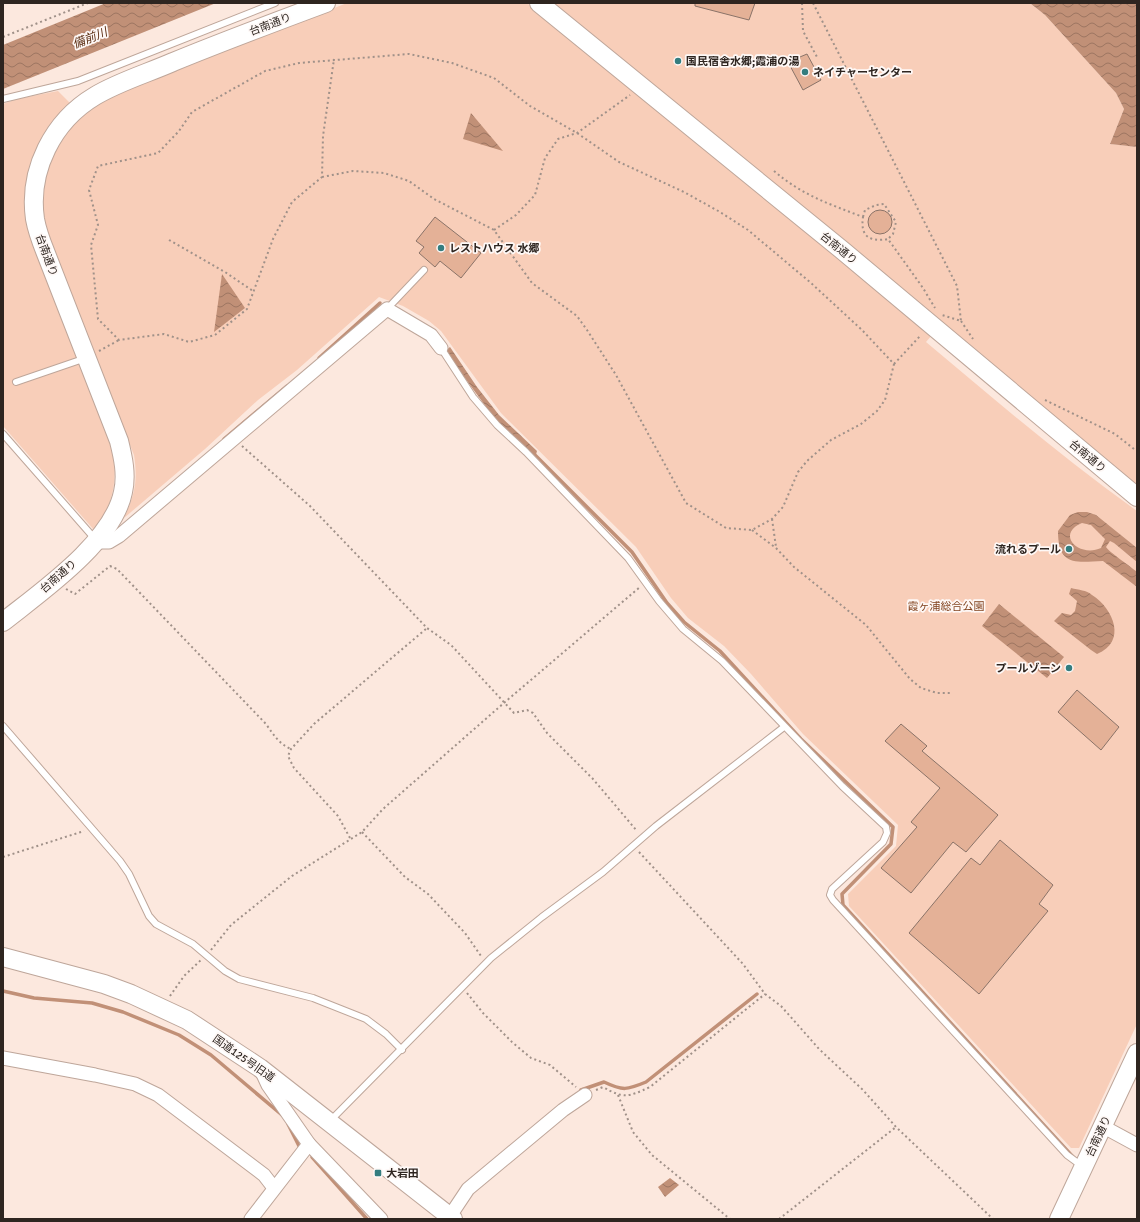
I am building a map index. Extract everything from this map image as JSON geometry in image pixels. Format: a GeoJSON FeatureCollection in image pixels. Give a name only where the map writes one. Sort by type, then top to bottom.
{"type":"FeatureCollection","features":[{"type":"Feature","properties":{"kind":"street","name":"台南通り"},"geometry":{"type":"LineString","coordinates":[[3,622],[97,542],[113,519],[120,504],[123,491],[124,460],[119,441],[45,251],[36,220],[35,205],[37,177],[45,152],[58,129],[70,114],[96,95],[208,48],[326,3]]}},
{"type":"Feature","properties":{"kind":"street","name":"台南通り"},"geometry":{"type":"LineString","coordinates":[[539,3],[836,246],[1137,497]]}},
{"type":"Feature","properties":{"kind":"street"},"geometry":{"type":"LineString","coordinates":[[97,542],[109,542],[119,536],[233,438],[314,373],[387,309],[430,335],[441,348]]}},
{"type":"Feature","properties":{"kind":"street","name":"国道125号旧道"},"geometry":{"type":"LineString","coordinates":[[3,957],[104,984],[163,1009],[213,1035],[260,1068],[451,1218]]}},
{"type":"Feature","properties":{"kind":"street","name":"台南通り"},"geometry":{"type":"LineString","coordinates":[[1059,1219],[1137,1053]]}},
{"type":"Feature","properties":{"kind":"street"},"geometry":{"type":"LineString","coordinates":[[3,1058],[135,1084],[153,1092],[264,1176],[274,1188]]}},
{"type":"Feature","properties":{"kind":"street"},"geometry":{"type":"LineString","coordinates":[[260,1068],[268,1084],[309,1144],[381,1219]]}},
{"type":"Feature","properties":{"kind":"street"},"geometry":{"type":"LineString","coordinates":[[451,1218],[468,1188],[563,1110],[585,1095]]}},
{"type":"Feature","properties":{"kind":"street"},"geometry":{"type":"LineString","coordinates":[[1102,1126],[1137,1145]]}},
{"type":"Feature","properties":{"kind":"street"},"geometry":{"type":"LineString","coordinates":[[251,1219],[309,1144]]}},
{"type":"Feature","properties":{"kind":"lane"},"geometry":{"type":"LineString","coordinates":[[3,99],[78,80],[275,3]]}},
{"type":"Feature","properties":{"kind":"lane"},"geometry":{"type":"LineString","coordinates":[[387,309],[424,270]]}},
{"type":"Feature","properties":{"kind":"lane"},"geometry":{"type":"LineString","coordinates":[[441,348],[473,397],[497,425],[526,452],[628,558],[683,629],[722,661],[842,786],[886,827],[887,833],[883,842],[832,889],[830,895],[832,900],[1067,1155],[1083,1166]]}},
{"type":"Feature","properties":{"kind":"lane"},"geometry":{"type":"LineString","coordinates":[[16,382],[87,358]]}},
{"type":"Feature","properties":{"kind":"lane"},"geometry":{"type":"LineString","coordinates":[[3,434],[97,542]]}},
{"type":"Feature","properties":{"kind":"lane"},"geometry":{"type":"LineString","coordinates":[[3,726],[120,861],[129,874],[149,916],[156,924],[193,944],[225,971],[239,979],[313,998],[366,1019],[386,1034],[402,1050]]}},
{"type":"Feature","properties":{"kind":"lane"},"geometry":{"type":"LineString","coordinates":[[329,1122],[402,1050],[486,963],[542,917],[634,847],[691,797],[784,727]]}},
{"type":"Feature","properties":{"kind":"path"},"geometry":{"type":"LineString","coordinates":[[3,37],[88,3]]}},
{"type":"Feature","properties":{"kind":"path"},"geometry":{"type":"LineString","coordinates":[[802,3],[803,31],[818,57]]}},
{"type":"Feature","properties":{"kind":"path"},"geometry":{"type":"LineString","coordinates":[[813,3],[957,286],[961,321],[974,342]]}},
{"type":"Feature","properties":{"kind":"path"},"geometry":{"type":"LineString","coordinates":[[119,340],[98,318],[91,245],[98,225],[89,190],[98,166],[158,153],[179,131],[192,112],[265,71],[299,63],[409,54],[452,63],[494,78],[530,106],[577,133],[619,162],[684,192],[720,212],[748,230],[811,283],[862,330],[894,364]]}},
{"type":"Feature","properties":{"kind":"path"},"geometry":{"type":"LineString","coordinates":[[322,177],[323,136],[334,59]]}},
{"type":"Feature","properties":{"kind":"path"},"geometry":{"type":"LineString","coordinates":[[494,230],[516,215],[535,195],[546,158],[558,139],[577,133],[631,95]]}},
{"type":"Feature","properties":{"kind":"path"},"geometry":{"type":"LineString","coordinates":[[87,358],[119,340],[164,334],[189,342],[215,335],[247,309],[273,238],[292,202],[322,177],[353,171],[384,173],[409,181],[434,199],[494,230],[532,283],[577,316],[616,375],[686,503],[726,528],[752,530],[776,548],[794,567],[866,625],[910,679],[921,688],[937,694],[951,693]]}},
{"type":"Feature","properties":{"kind":"path"},"geometry":{"type":"LineString","coordinates":[[774,171],[792,186],[815,198],[863,218]]}},
{"type":"Feature","properties":{"kind":"path"},"geometry":{"type":"LineString","coordinates":[[884,204],[896,222],[893,234],[888,239],[876,241],[866,236],[861,228],[865,210],[884,204]]}},
{"type":"Feature","properties":{"kind":"path"},"geometry":{"type":"LineString","coordinates":[[888,239],[923,288],[939,314],[961,321]]}},
{"type":"Feature","properties":{"kind":"path"},"geometry":{"type":"LineString","coordinates":[[169,240],[225,272],[253,291]]}},
{"type":"Feature","properties":{"kind":"path"},"geometry":{"type":"LineString","coordinates":[[752,530],[772,519],[783,506],[798,472],[806,461],[831,440],[861,424],[877,411],[885,400],[894,364],[923,332]]}},
{"type":"Feature","properties":{"kind":"path"},"geometry":{"type":"LineString","coordinates":[[1044,399],[1065,411],[1115,434],[1134,449]]}},
{"type":"Feature","properties":{"kind":"path"},"geometry":{"type":"LineString","coordinates":[[233,438],[310,506],[427,628],[451,645],[514,713],[527,710],[533,713],[547,733],[593,779],[643,838]]}},
{"type":"Feature","properties":{"kind":"path"},"geometry":{"type":"LineString","coordinates":[[772,519],[776,548]]}},
{"type":"Feature","properties":{"kind":"path"},"geometry":{"type":"LineString","coordinates":[[55,579],[75,594],[110,566],[117,569],[266,724],[276,739],[291,749]]}},
{"type":"Feature","properties":{"kind":"path"},"geometry":{"type":"LineString","coordinates":[[163,1009],[184,976],[206,955],[231,925],[292,876],[350,838],[362,832],[383,809],[505,702],[646,583]]}},
{"type":"Feature","properties":{"kind":"path"},"geometry":{"type":"LineString","coordinates":[[350,838],[338,816],[294,768],[288,756],[291,749],[314,724],[341,699],[427,628]]}},
{"type":"Feature","properties":{"kind":"path"},"geometry":{"type":"LineString","coordinates":[[3,857],[68,837],[90,827]]}},
{"type":"Feature","properties":{"kind":"path"},"geometry":{"type":"LineString","coordinates":[[362,832],[405,877],[428,894],[465,933],[486,963]]}},
{"type":"Feature","properties":{"kind":"path"},"geometry":{"type":"LineString","coordinates":[[634,847],[744,964],[765,994],[781,1006],[819,1049],[863,1090],[896,1127],[993,1219]]}},
{"type":"Feature","properties":{"kind":"path"},"geometry":{"type":"LineString","coordinates":[[463,987],[483,1013],[512,1042],[532,1058],[550,1065],[585,1095],[603,1087],[618,1095],[632,1095],[650,1087],[765,994]]}},
{"type":"Feature","properties":{"kind":"path"},"geometry":{"type":"LineString","coordinates":[[618,1095],[633,1132],[652,1155],[730,1219]]}},
{"type":"Feature","properties":{"kind":"path"},"geometry":{"type":"LineString","coordinates":[[779,1219],[896,1127]]}},
{"type":"Feature","properties":{"kind":"green space","name":"霞ヶ浦総合公園"},"geometry":{"type":"Polygon","coordinates":[[[347,3],[527,3],[647,99],[932,335],[926,342],[1056,450],[1137,511],[1137,1024],[1079,1148],[1071,1148],[849,906],[848,894],[896,846],[898,825],[803,734],[751,674],[724,646],[688,618],[671,598],[636,547],[501,413],[441,331],[429,321],[403,306],[379,297],[297,370],[258,400],[205,449],[124,518],[131,502],[135,487],[136,472],[134,455],[45,233],[41,204],[43,182],[54,149],[84,112],[110,97],[347,3]]]}},
{"type":"Feature","properties":{"kind":"green space"},"geometry":{"type":"Polygon","coordinates":[[[549,3],[1030,3],[1045,15],[1116,93],[1124,109],[1110,144],[1137,147],[1137,493],[549,3]]]}},
{"type":"Feature","properties":{"kind":"green space"},"geometry":{"type":"Polygon","coordinates":[[[58,91],[71,104],[29,186],[112,439],[115,464],[114,487],[102,519],[94,530],[3,426],[3,104],[17,99],[58,91]]]}},
{"type":"Feature","properties":{"kind":"water","name":"備前川"},"geometry":{"type":"Polygon","coordinates":[[[106,3],[216,3],[3,89],[3,45],[106,3]]]}},
{"type":"Feature","properties":{"kind":"water"},"geometry":{"type":"Polygon","coordinates":[[[1030,3],[1137,3],[1137,147],[1110,144],[1124,109],[1116,93],[1045,15],[1030,3]]]}},
{"type":"Feature","properties":{"kind":"water"},"geometry":{"type":"Polygon","coordinates":[[[471,113],[503,151],[463,139],[471,113]]]}},
{"type":"Feature","properties":{"kind":"water"},"geometry":{"type":"Polygon","coordinates":[[[222,274],[245,308],[214,332],[222,274]]]}},
{"type":"Feature","properties":{"kind":"water"},"geometry":{"type":"Polygon","coordinates":[[[450,347],[477,387],[499,415],[537,451],[535,458],[495,419],[445,351],[450,347]]]}},
{"type":"Feature","properties":{"kind":"water","name":"流れるプール"},"geometry":{"type":"Polygon","coordinates":[[[1078,512],[1087,512],[1096,515],[1137,548],[1137,562],[1110,541],[1106,547],[1115,556],[1137,572],[1137,587],[1103,561],[1085,562],[1070,560],[1065,557],[1061,551],[1058,531],[1070,515],[1078,512]],[[1082,523],[1074,528],[1070,533],[1070,538],[1073,543],[1085,550],[1101,548],[1105,539],[1091,525],[1082,523]]]}},
{"type":"Feature","properties":{"kind":"water"},"geometry":{"type":"Polygon","coordinates":[[[1071,588],[1090,593],[1100,601],[1111,617],[1114,625],[1112,642],[1106,649],[1097,654],[1054,621],[1062,613],[1071,615],[1075,611],[1077,601],[1069,594],[1071,588]]]}},
{"type":"Feature","properties":{"kind":"water"},"geometry":{"type":"Polygon","coordinates":[[[999,604],[1064,657],[1047,678],[982,626],[999,604]]]}},
{"type":"Feature","properties":{"kind":"water"},"geometry":{"type":"Polygon","coordinates":[[[670,1178],[679,1185],[665,1197],[658,1187],[670,1178]]]}},
{"type":"Feature","properties":{"kind":"building"},"geometry":{"type":"Polygon","coordinates":[[[695,3],[755,3],[749,20],[695,6],[695,3]]]}},
{"type":"Feature","properties":{"kind":"building"},"geometry":{"type":"Polygon","coordinates":[[[807,54],[821,80],[803,90],[788,62],[807,54]]]}},
{"type":"Feature","properties":{"kind":"building"},"geometry":{"type":"Polygon","coordinates":[[[880,210],[889,213],[892,222],[889,231],[880,234],[871,231],[868,222],[871,213],[880,210]]]}},
{"type":"Feature","properties":{"kind":"building"},"geometry":{"type":"Polygon","coordinates":[[[435,217],[481,253],[461,278],[440,261],[435,267],[419,253],[424,247],[416,241],[435,217]]]}},
{"type":"Feature","properties":{"kind":"building"},"geometry":{"type":"Polygon","coordinates":[[[1077,690],[1119,727],[1101,750],[1058,712],[1077,690]]]}},
{"type":"Feature","properties":{"kind":"building"},"geometry":{"type":"Polygon","coordinates":[[[901,724],[927,746],[922,751],[998,815],[966,852],[953,842],[911,893],[881,868],[917,827],[911,822],[940,788],[885,741],[901,724]]]}},
{"type":"Feature","properties":{"kind":"building"},"geometry":{"type":"Polygon","coordinates":[[[1000,840],[1053,885],[1039,904],[1048,911],[979,994],[909,933],[971,858],[980,865],[1000,840]]]}},
{"type":"Feature","properties":{"kind":"waterway"},"geometry":{"type":"LineString","coordinates":[[319,358],[380,303]]}},
{"type":"Feature","properties":{"kind":"waterway"},"geometry":{"type":"LineString","coordinates":[[224,439],[287,386]]}},
{"type":"Feature","properties":{"kind":"waterway"},"geometry":{"type":"LineString","coordinates":[[532,452],[632,552],[667,603],[684,622],[720,651],[801,739],[893,827],[891,844],[842,894],[843,905],[1074,1158]]}},
{"type":"Feature","properties":{"kind":"waterway"},"geometry":{"type":"LineString","coordinates":[[3,991],[34,998],[92,1003],[123,1012],[179,1035],[211,1055],[282,1115]]}},
{"type":"Feature","properties":{"kind":"waterway"},"geometry":{"type":"LineString","coordinates":[[581,1090],[604,1082],[621,1088],[634,1087],[646,1082],[757,994]]}},
{"type":"Feature","properties":{"kind":"waterway"},"geometry":{"type":"LineString","coordinates":[[288,1124],[299,1146]]}},
{"type":"Feature","properties":{"kind":"waterway"},"geometry":{"type":"LineString","coordinates":[[312,1157],[367,1219]]}},
{"type":"Feature","properties":{"kind":"place","name":"国民宿舎水郷;霞浦の湯"},"geometry":{"type":"Point","coordinates":[678,61]}},
{"type":"Feature","properties":{"kind":"place","name":"ネイチャーセンター"},"geometry":{"type":"Point","coordinates":[805,72]}},
{"type":"Feature","properties":{"kind":"place","name":"レストハウス 水郷"},"geometry":{"type":"Point","coordinates":[441,248]}},
{"type":"Feature","properties":{"kind":"place","name":"流れるプール"},"geometry":{"type":"Point","coordinates":[1069,549]}},
{"type":"Feature","properties":{"kind":"place","name":"プールゾーン"},"geometry":{"type":"Point","coordinates":[1069,668]}},
{"type":"Feature","properties":{"kind":"place","name":"大岩田"},"geometry":{"type":"Point","coordinates":[378,1173]}}]}
